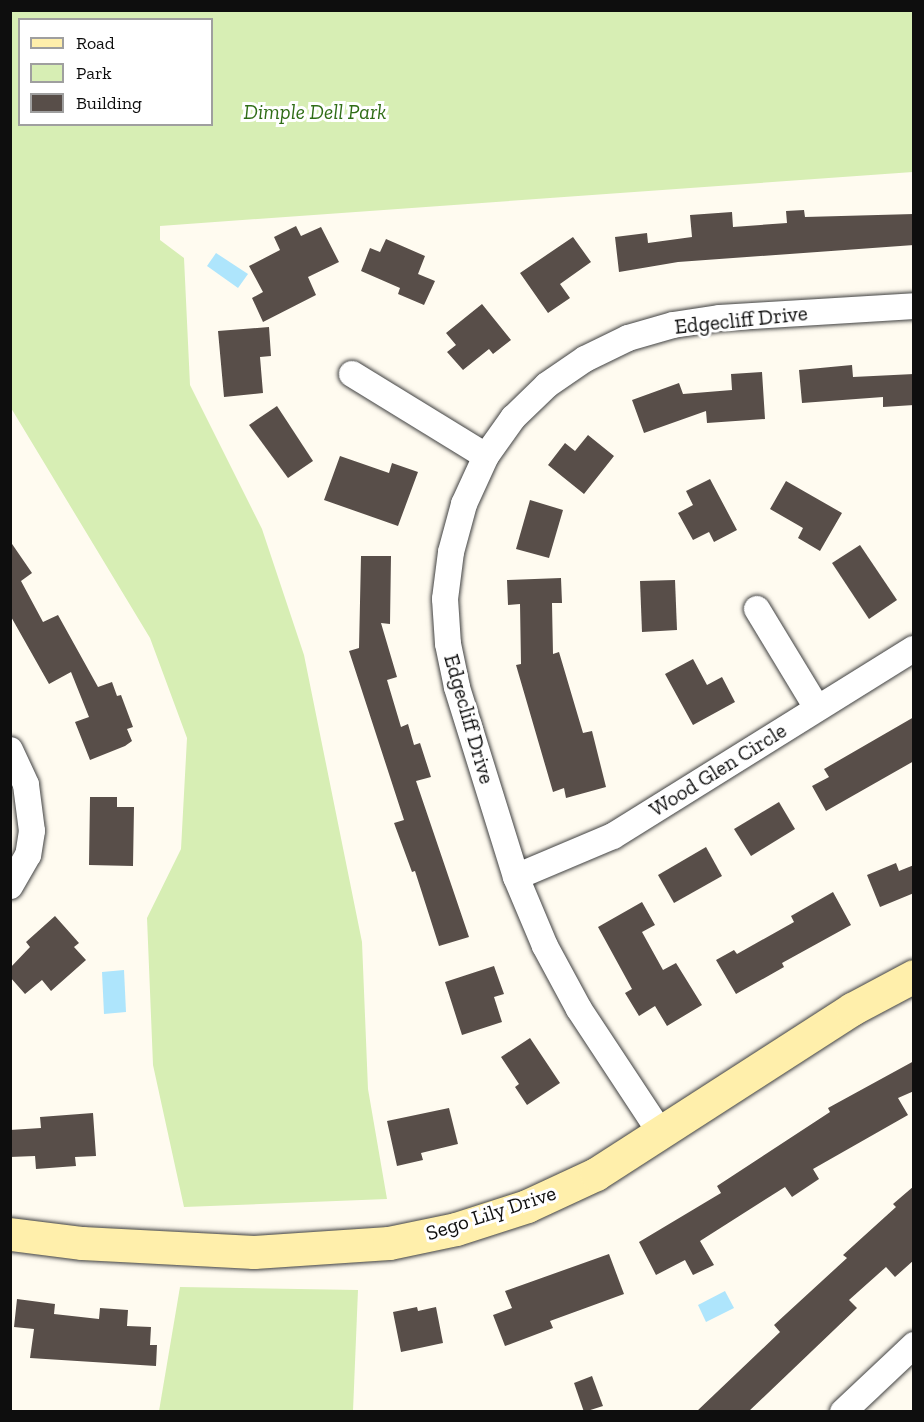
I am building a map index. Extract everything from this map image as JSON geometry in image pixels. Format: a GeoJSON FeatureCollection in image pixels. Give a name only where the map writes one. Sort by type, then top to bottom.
{"type":"FeatureCollection","features":[{"type":"Feature","properties":{"kind":"street","name":"Edgecliff Drive"},"geometry":{"type":"LineString","coordinates":[[662,1135],[579,1009],[516,877],[457,687],[448,644],[445,599],[451,552],[464,504],[486,456],[513,418],[547,385],[585,359],[628,338],[673,325],[720,318],[914,306]]}},
{"type":"Feature","properties":{"kind":"street"},"geometry":{"type":"LineString","coordinates":[[352,374],[486,456]]}},
{"type":"Feature","properties":{"kind":"street"},"geometry":{"type":"LineString","coordinates":[[757,609],[817,708]]}},
{"type":"Feature","properties":{"kind":"street","name":"Wood Glen Circle"},"geometry":{"type":"LineString","coordinates":[[516,877],[613,836],[914,650]]}},
{"type":"Feature","properties":{"kind":"street"},"geometry":{"type":"LineString","coordinates":[[10,750],[32,808],[28,855],[15,881]]}},
{"type":"Feature","properties":{"kind":"street","name":"Sego Lily Drive"},"geometry":{"type":"LineString","coordinates":[[10,1234],[104,1245],[254,1252],[389,1244],[456,1229],[527,1206],[597,1174],[662,1135],[852,1009],[914,976]]}},
{"type":"Feature","properties":{"kind":"street"},"geometry":{"type":"LineString","coordinates":[[843,1412],[914,1345]]}},
{"type":"Feature","properties":{"kind":"green space","name":"Dimple Dell Park"},"geometry":{"type":"Polygon","coordinates":[[[10,11],[913,11],[913,172],[160,226],[160,240],[184,258],[190,385],[262,529],[304,655],[362,942],[368,1089],[387,1199],[184,1207],[153,1065],[147,918],[181,849],[187,738],[150,638],[11,408],[10,11]]]}},
{"type":"Feature","properties":{"kind":"green space"},"geometry":{"type":"Polygon","coordinates":[[[180,1287],[358,1290],[353,1411],[159,1411],[180,1287]]]}},
{"type":"Feature","properties":{"kind":"water"},"geometry":{"type":"Polygon","coordinates":[[[216,253],[248,274],[238,288],[207,266],[216,253]]]}},
{"type":"Feature","properties":{"kind":"water"},"geometry":{"type":"Polygon","coordinates":[[[124,970],[126,1012],[104,1014],[102,972],[124,970]]]}},
{"type":"Feature","properties":{"kind":"water"},"geometry":{"type":"Polygon","coordinates":[[[725,1291],[734,1308],[706,1322],[698,1305],[725,1291]]]}},
{"type":"Feature","properties":{"kind":"building"},"geometry":{"type":"Polygon","coordinates":[[[804,210],[805,217],[914,214],[914,245],[678,262],[619,272],[615,237],[647,233],[648,243],[692,237],[690,215],[732,212],[733,227],[787,223],[786,211],[804,210]]]}},
{"type":"Feature","properties":{"kind":"building"},"geometry":{"type":"Polygon","coordinates":[[[296,226],[301,236],[321,227],[339,262],[308,277],[316,295],[263,322],[252,298],[263,292],[249,266],[280,250],[274,237],[296,226]]]}},
{"type":"Feature","properties":{"kind":"building"},"geometry":{"type":"Polygon","coordinates":[[[573,237],[591,262],[560,284],[570,298],[548,313],[520,273],[573,237]]]}},
{"type":"Feature","properties":{"kind":"building"},"geometry":{"type":"Polygon","coordinates":[[[386,239],[425,256],[418,274],[435,281],[424,305],[398,294],[400,288],[361,271],[370,248],[380,252],[386,239]]]}},
{"type":"Feature","properties":{"kind":"building"},"geometry":{"type":"Polygon","coordinates":[[[482,304],[511,340],[493,354],[489,349],[463,370],[447,352],[456,345],[446,333],[482,304]]]}},
{"type":"Feature","properties":{"kind":"building"},"geometry":{"type":"Polygon","coordinates":[[[269,327],[271,356],[260,357],[263,393],[224,397],[218,331],[269,327]]]}},
{"type":"Feature","properties":{"kind":"building"},"geometry":{"type":"Polygon","coordinates":[[[852,365],[853,377],[914,374],[914,405],[883,407],[883,397],[802,403],[799,370],[852,365]]]}},
{"type":"Feature","properties":{"kind":"building"},"geometry":{"type":"Polygon","coordinates":[[[762,372],[765,419],[707,423],[706,411],[644,433],[632,400],[679,383],[683,394],[732,390],[731,374],[762,372]]]}},
{"type":"Feature","properties":{"kind":"building"},"geometry":{"type":"Polygon","coordinates":[[[277,406],[313,461],[288,478],[249,425],[277,406]]]}},
{"type":"Feature","properties":{"kind":"building"},"geometry":{"type":"Polygon","coordinates":[[[588,435],[614,456],[584,494],[548,465],[565,443],[575,451],[588,435]]]}},
{"type":"Feature","properties":{"kind":"building"},"geometry":{"type":"Polygon","coordinates":[[[340,456],[389,473],[392,463],[418,472],[398,526],[324,500],[340,456]]]}},
{"type":"Feature","properties":{"kind":"building"},"geometry":{"type":"Polygon","coordinates":[[[710,479],[737,530],[714,542],[709,532],[693,540],[678,513],[693,505],[686,491],[710,479]]]}},
{"type":"Feature","properties":{"kind":"building"},"geometry":{"type":"Polygon","coordinates":[[[786,481],[842,513],[820,551],[798,538],[803,528],[770,509],[786,481]]]}},
{"type":"Feature","properties":{"kind":"building"},"geometry":{"type":"Polygon","coordinates":[[[530,500],[563,510],[549,558],[516,549],[530,500]]]}},
{"type":"Feature","properties":{"kind":"building"},"geometry":{"type":"Polygon","coordinates":[[[10,541],[32,573],[21,581],[43,622],[58,615],[98,687],[112,682],[117,696],[121,695],[133,727],[127,729],[132,741],[125,746],[90,760],[75,722],[89,717],[71,672],[49,684],[10,615],[10,541]]]}},
{"type":"Feature","properties":{"kind":"building"},"geometry":{"type":"Polygon","coordinates":[[[860,545],[897,600],[869,619],[832,563],[860,545]]]}},
{"type":"Feature","properties":{"kind":"building"},"geometry":{"type":"Polygon","coordinates":[[[361,556],[391,556],[390,624],[381,623],[397,677],[387,680],[401,727],[408,724],[414,745],[420,743],[431,777],[416,781],[469,937],[439,946],[415,871],[412,872],[394,823],[404,820],[349,651],[359,648],[361,556]]]}},
{"type":"Feature","properties":{"kind":"building"},"geometry":{"type":"Polygon","coordinates":[[[561,578],[562,603],[552,603],[553,654],[559,652],[583,733],[592,731],[606,787],[566,798],[564,788],[553,792],[516,665],[521,664],[520,604],[508,605],[507,580],[561,578]]]}},
{"type":"Feature","properties":{"kind":"building"},"geometry":{"type":"Polygon","coordinates":[[[675,580],[677,630],[642,632],[640,581],[675,580]]]}},
{"type":"Feature","properties":{"kind":"building"},"geometry":{"type":"Polygon","coordinates":[[[693,659],[707,685],[722,677],[735,702],[693,725],[665,674],[693,659]]]}},
{"type":"Feature","properties":{"kind":"building"},"geometry":{"type":"Polygon","coordinates":[[[914,717],[914,761],[826,811],[812,786],[829,777],[824,769],[914,717]]]}},
{"type":"Feature","properties":{"kind":"building"},"geometry":{"type":"Polygon","coordinates":[[[90,797],[117,797],[117,807],[134,807],[133,866],[89,865],[90,797]]]}},
{"type":"Feature","properties":{"kind":"building"},"geometry":{"type":"Polygon","coordinates":[[[779,802],[795,829],[751,856],[734,829],[779,802]]]}},
{"type":"Feature","properties":{"kind":"building"},"geometry":{"type":"Polygon","coordinates":[[[706,847],[722,876],[674,903],[658,875],[706,847]]]}},
{"type":"Feature","properties":{"kind":"building"},"geometry":{"type":"Polygon","coordinates":[[[896,863],[899,871],[914,865],[914,893],[880,907],[867,875],[896,863]]]}},
{"type":"Feature","properties":{"kind":"building"},"geometry":{"type":"Polygon","coordinates":[[[833,892],[851,925],[782,963],[784,967],[736,994],[716,960],[734,950],[737,954],[794,922],[791,916],[833,892]]]}},
{"type":"Feature","properties":{"kind":"building"},"geometry":{"type":"Polygon","coordinates":[[[642,902],[655,925],[642,932],[663,970],[676,963],[702,1005],[667,1026],[655,1006],[639,1016],[625,993],[632,989],[598,927],[642,902]]]}},
{"type":"Feature","properties":{"kind":"building"},"geometry":{"type":"Polygon","coordinates":[[[55,916],[79,943],[74,947],[86,960],[51,991],[42,980],[25,994],[10,977],[10,968],[30,947],[26,942],[55,916]]]}},
{"type":"Feature","properties":{"kind":"building"},"geometry":{"type":"Polygon","coordinates":[[[494,966],[504,994],[494,997],[502,1022],[462,1035],[445,982],[494,966]]]}},
{"type":"Feature","properties":{"kind":"building"},"geometry":{"type":"Polygon","coordinates":[[[530,1038],[560,1083],[527,1105],[515,1087],[519,1084],[501,1057],[530,1038]]]}},
{"type":"Feature","properties":{"kind":"building"},"geometry":{"type":"Polygon","coordinates":[[[914,1061],[914,1091],[898,1098],[908,1115],[813,1169],[819,1179],[792,1197],[785,1187],[700,1241],[714,1265],[693,1275],[685,1260],[656,1275],[639,1242],[721,1193],[717,1186],[830,1112],[828,1108],[914,1061]]]}},
{"type":"Feature","properties":{"kind":"building"},"geometry":{"type":"Polygon","coordinates":[[[449,1108],[458,1144],[421,1153],[423,1160],[397,1166],[387,1121],[449,1108]]]}},
{"type":"Feature","properties":{"kind":"building"},"geometry":{"type":"Polygon","coordinates":[[[93,1113],[96,1156],[75,1157],[76,1166],[36,1169],[35,1156],[10,1157],[10,1130],[41,1128],[40,1117],[93,1113]]]}},
{"type":"Feature","properties":{"kind":"building"},"geometry":{"type":"Polygon","coordinates":[[[914,1186],[914,1260],[895,1277],[886,1267],[849,1300],[857,1308],[748,1412],[696,1412],[780,1332],[774,1325],[847,1258],[843,1255],[896,1207],[893,1204],[914,1186]]]}},
{"type":"Feature","properties":{"kind":"building"},"geometry":{"type":"Polygon","coordinates":[[[609,1254],[624,1294],[550,1321],[553,1328],[505,1346],[493,1315],[512,1308],[505,1291],[609,1254]]]}},
{"type":"Feature","properties":{"kind":"building"},"geometry":{"type":"Polygon","coordinates":[[[17,1299],[55,1304],[54,1314],[99,1319],[100,1308],[128,1310],[127,1326],[151,1327],[150,1345],[157,1345],[156,1366],[30,1358],[34,1329],[14,1327],[17,1299]]]}},
{"type":"Feature","properties":{"kind":"building"},"geometry":{"type":"Polygon","coordinates":[[[417,1307],[418,1311],[436,1307],[443,1343],[401,1352],[393,1312],[417,1307]]]}},
{"type":"Feature","properties":{"kind":"building"},"geometry":{"type":"Polygon","coordinates":[[[592,1376],[603,1406],[584,1412],[574,1383],[592,1376]]]}}]}
